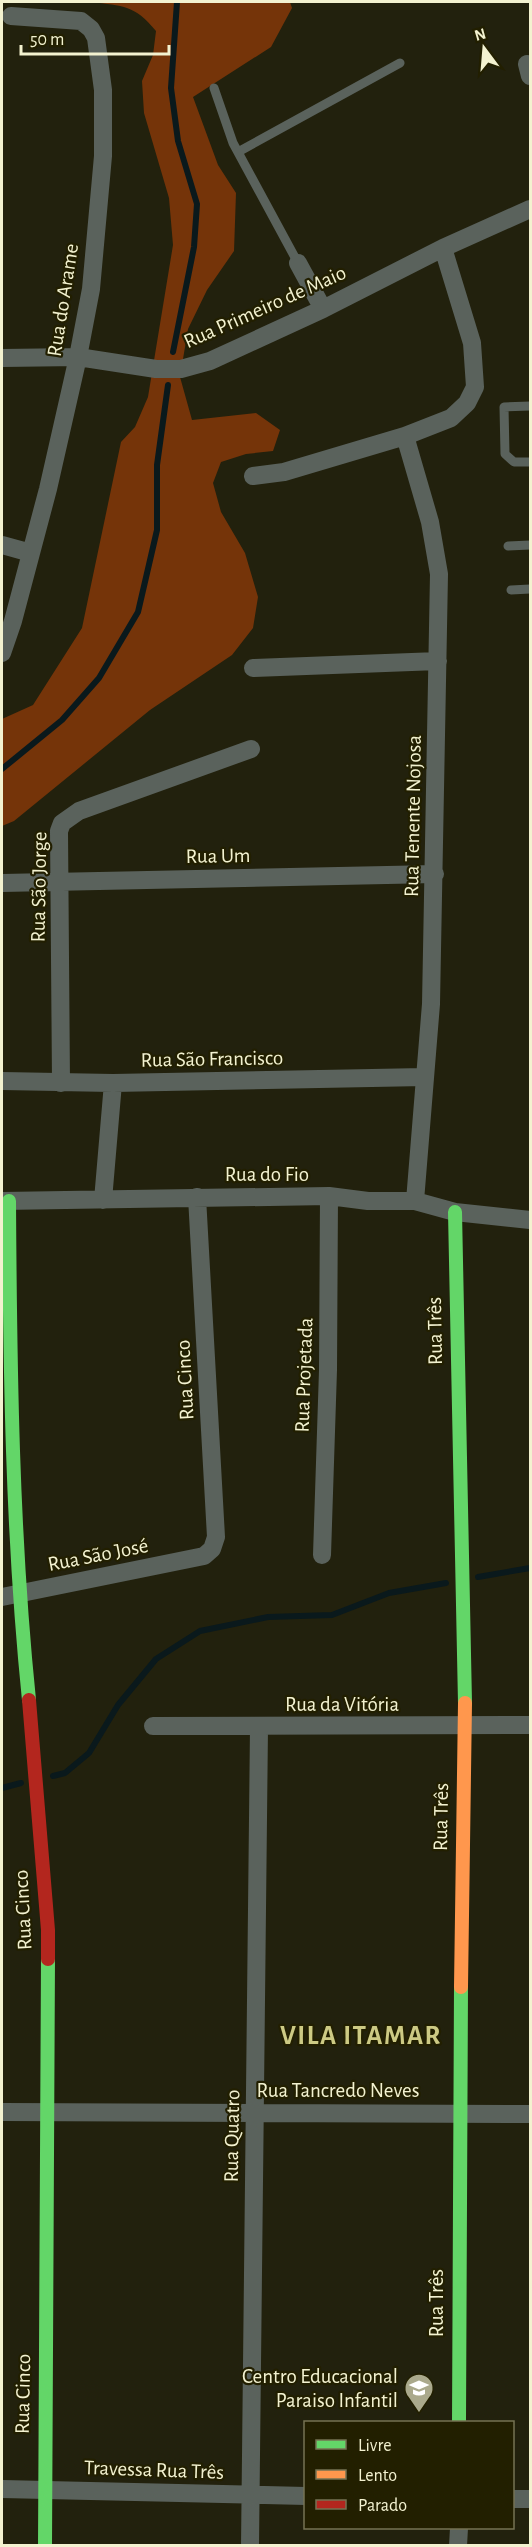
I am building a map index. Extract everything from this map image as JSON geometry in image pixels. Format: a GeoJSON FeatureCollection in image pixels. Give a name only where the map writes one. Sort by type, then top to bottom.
{"type":"FeatureCollection","features":[{"type":"Feature","properties":{"kind":"street","name":"Rua do Arame"},"geometry":{"type":"LineString","coordinates":[[2,652],[32,553],[78,357],[91,289],[103,156],[103,90],[96,38],[91,29],[81,21],[11,16]]}},
{"type":"Feature","properties":{"kind":"street","name":"Rua Primeiro de Maio"},"geometry":{"type":"LineString","coordinates":[[2,358],[78,357],[156,369],[181,369],[210,361],[323,309],[443,248],[531,209]]}},
{"type":"Feature","properties":{"kind":"street"},"geometry":{"type":"LineString","coordinates":[[253,476],[284,472],[405,436],[451,418],[467,403],[476,387],[472,343],[443,248]]}},
{"type":"Feature","properties":{"kind":"street"},"geometry":{"type":"LineString","coordinates":[[298,263],[323,309]]}},
{"type":"Feature","properties":{"kind":"street","name":"Rua Tenente Nojosa"},"geometry":{"type":"LineString","coordinates":[[405,436],[430,522],[439,574],[431,1004],[415,1201]]}},
{"type":"Feature","properties":{"kind":"street"},"geometry":{"type":"LineString","coordinates":[[2,545],[32,553]]}},
{"type":"Feature","properties":{"kind":"street"},"geometry":{"type":"LineString","coordinates":[[253,668],[438,661]]}},
{"type":"Feature","properties":{"kind":"street","name":"Rua São Jorge"},"geometry":{"type":"LineString","coordinates":[[61,1083],[58,831],[69,816],[251,749]]}},
{"type":"Feature","properties":{"kind":"street","name":"Rua Um"},"geometry":{"type":"LineString","coordinates":[[2,883],[435,874]]}},
{"type":"Feature","properties":{"kind":"street","name":"Rua São Francisco"},"geometry":{"type":"LineString","coordinates":[[2,1080],[113,1083],[424,1077]]}},
{"type":"Feature","properties":{"kind":"street"},"geometry":{"type":"LineString","coordinates":[[103,1200],[113,1083]]}},
{"type":"Feature","properties":{"kind":"street","name":"Rua do Fio"},"geometry":{"type":"LineString","coordinates":[[5,1201],[329,1196],[369,1201],[415,1201],[455,1212],[531,1220]]}},
{"type":"Feature","properties":{"kind":"street","name":"Rua Projetada"},"geometry":{"type":"LineString","coordinates":[[322,1555],[328,1370],[329,1196]]}},
{"type":"Feature","properties":{"kind":"street","name":"Rua Cinco"},"geometry":{"type":"LineString","coordinates":[[197,1197],[216,1537],[212,1549],[204,1556]]}},
{"type":"Feature","properties":{"kind":"street","name":"Rua Cinco"},"geometry":{"type":"LineString","coordinates":[[5,1201],[11,1447],[10,1595],[36,1766],[48,1930],[49,2112],[45,2546]]}},
{"type":"Feature","properties":{"kind":"street","name":"Rua Três"},"geometry":{"type":"LineString","coordinates":[[455,1212],[465,1727],[459,2113],[459,2421]]}},
{"type":"Feature","properties":{"kind":"street","name":"Rua São José"},"geometry":{"type":"LineString","coordinates":[[10,1595],[204,1556]]}},
{"type":"Feature","properties":{"kind":"street","name":"Rua da Vitória"},"geometry":{"type":"LineString","coordinates":[[153,1726],[465,1727],[531,1725]]}},
{"type":"Feature","properties":{"kind":"street","name":"Rua Quatro"},"geometry":{"type":"LineString","coordinates":[[250,2546],[259,1727]]}},
{"type":"Feature","properties":{"kind":"street","name":"Rua Tancredo Neves"},"geometry":{"type":"LineString","coordinates":[[2,2112],[531,2114]]}},
{"type":"Feature","properties":{"kind":"street","name":"Travessa Rua Três"},"geometry":{"type":"LineString","coordinates":[[2,2489],[304,2496]]}},
{"type":"Feature","properties":{"kind":"street"},"geometry":{"type":"LineString","coordinates":[[514,2499],[531,2499]]}},
{"type":"Feature","properties":{"kind":"street"},"geometry":{"type":"LineString","coordinates":[[458,2546],[459,2529]]}},
{"type":"Feature","properties":{"kind":"lane"},"geometry":{"type":"LineString","coordinates":[[238,152],[400,63]]}},
{"type":"Feature","properties":{"kind":"lane"},"geometry":{"type":"LineString","coordinates":[[214,88],[238,152],[298,263]]}},
{"type":"Feature","properties":{"kind":"lane"},"geometry":{"type":"LineString","coordinates":[[531,406],[504,408],[507,459],[514,462],[531,462]]}},
{"type":"Feature","properties":{"kind":"lane"},"geometry":{"type":"LineString","coordinates":[[508,546],[531,545]]}},
{"type":"Feature","properties":{"kind":"lane"},"geometry":{"type":"LineString","coordinates":[[511,590],[531,589]]}},
{"type":"Feature","properties":{"kind":"shaded area"},"geometry":{"type":"Polygon","coordinates":[[[91,2],[290,2],[292,8],[271,47],[193,97],[218,165],[236,193],[234,251],[207,290],[188,329],[180,377],[192,420],[256,413],[280,430],[273,451],[246,454],[221,462],[213,483],[221,512],[245,553],[258,597],[253,628],[232,655],[150,710],[14,821],[2,826],[2,719],[33,705],[82,628],[121,442],[135,427],[148,397],[173,245],[169,198],[144,113],[142,81],[153,55],[156,31],[135,11],[91,2]]]}},
{"type":"Feature","properties":{"kind":"waterway"},"geometry":{"type":"LineString","coordinates":[[173,352],[194,247],[197,204],[178,141],[171,88],[177,2]]}},
{"type":"Feature","properties":{"kind":"waterway"},"geometry":{"type":"LineString","coordinates":[[2,769],[62,720],[99,678],[138,612],[157,530],[157,465],[168,385]]}},
{"type":"Feature","properties":{"kind":"waterway"},"geometry":{"type":"LineString","coordinates":[[478,1577],[530,1568]]}},
{"type":"Feature","properties":{"kind":"waterway"},"geometry":{"type":"LineString","coordinates":[[53,1776],[65,1773],[89,1753],[118,1705],[156,1659],[200,1631],[268,1617],[332,1615],[389,1593],[446,1583]]}},
{"type":"Feature","properties":{"kind":"waterway"},"geometry":{"type":"LineString","coordinates":[[2,1788],[21,1783]]}},
{"type":"Feature","properties":{"kind":"traffic: fast"},"geometry":{"type":"LineString","coordinates":[[9,1201],[15,1513],[29,1700]]}},
{"type":"Feature","properties":{"kind":"traffic: fast"},"geometry":{"type":"LineString","coordinates":[[455,1212],[465,1703]]}},
{"type":"Feature","properties":{"kind":"traffic: fast"},"geometry":{"type":"LineString","coordinates":[[45,2546],[48,1959]]}},
{"type":"Feature","properties":{"kind":"traffic: fast"},"geometry":{"type":"LineString","coordinates":[[459,2421],[461,1987]]}},
{"type":"Feature","properties":{"kind":"traffic: slow"},"geometry":{"type":"LineString","coordinates":[[461,1987],[465,1703]]}},
{"type":"Feature","properties":{"kind":"traffic: jam"},"geometry":{"type":"LineString","coordinates":[[29,1700],[48,1930],[48,1959]]}},
{"type":"Feature","properties":{"kind":"place","name":"Centro Educacional Paraiso Infantil"},"geometry":{"type":"Point","coordinates":[419,2414]}},
{"type":"Feature","properties":{"kind":"district","name":"VILA ITAMAR"},"geometry":{"type":"Point","coordinates":[361,2035]}}]}
